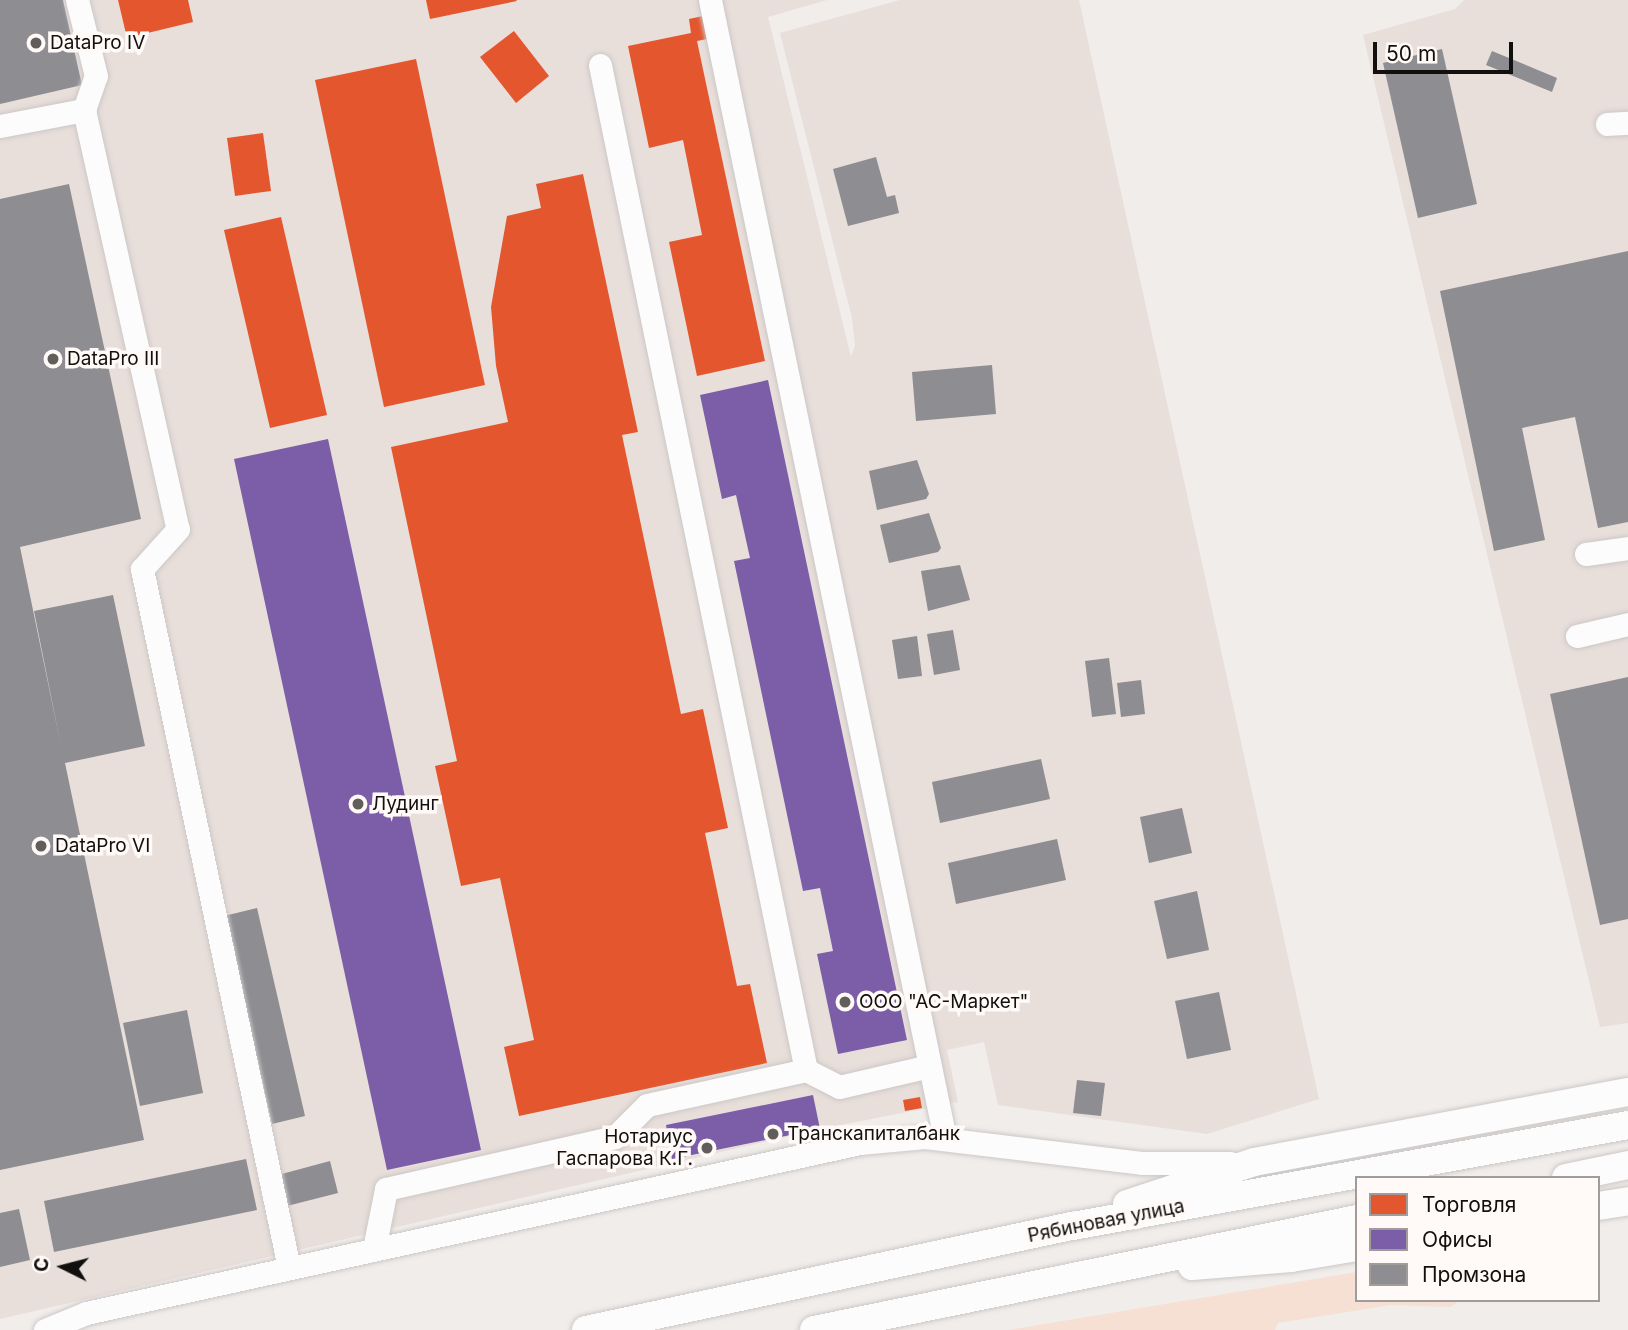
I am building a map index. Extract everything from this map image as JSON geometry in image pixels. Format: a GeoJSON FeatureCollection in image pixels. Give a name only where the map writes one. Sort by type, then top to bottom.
{"type":"FeatureCollection","features":[{"type":"Feature","properties":{"kind":"main road"},"geometry":{"type":"LineString","coordinates":[[1073,1226],[1151,1194],[1254,1162],[1628,1092]]}},
{"type":"Feature","properties":{"kind":"main road","name":"Рябиновая улица"},"geometry":{"type":"LineString","coordinates":[[586,1330],[1073,1226],[1628,1125]]}},
{"type":"Feature","properties":{"kind":"main road"},"geometry":{"type":"LineString","coordinates":[[1573,1176],[1628,1165]]}},
{"type":"Feature","properties":{"kind":"main road"},"geometry":{"type":"LineString","coordinates":[[1600,1206],[1628,1201]]}},
{"type":"Feature","properties":{"kind":"main road"},"geometry":{"type":"LineString","coordinates":[[814,1330],[908,1320],[1088,1271],[1355,1219]]}},
{"type":"Feature","properties":{"kind":"main road"},"geometry":{"type":"LineString","coordinates":[[1088,1271],[1244,1263],[1355,1247]]}},
{"type":"Feature","properties":{"kind":"street"},"geometry":{"type":"LineString","coordinates":[[77,0],[96,76],[84,110],[178,528],[142,569],[289,1268]]}},
{"type":"Feature","properties":{"kind":"street"},"geometry":{"type":"LineString","coordinates":[[710,0],[946,1139]]}},
{"type":"Feature","properties":{"kind":"street"},"geometry":{"type":"LineString","coordinates":[[600,65],[806,1070]]}},
{"type":"Feature","properties":{"kind":"street"},"geometry":{"type":"LineString","coordinates":[[0,126],[84,110]]}},
{"type":"Feature","properties":{"kind":"street"},"geometry":{"type":"LineString","coordinates":[[1586,554],[1628,548]]}},
{"type":"Feature","properties":{"kind":"street"},"geometry":{"type":"LineString","coordinates":[[1577,636],[1628,624]]}},
{"type":"Feature","properties":{"kind":"street"},"geometry":{"type":"LineString","coordinates":[[374,1250],[386,1189],[615,1137],[647,1105],[806,1070],[839,1087],[930,1066]]}},
{"type":"Feature","properties":{"kind":"street"},"geometry":{"type":"LineString","coordinates":[[45,1330],[86,1313],[860,1143],[946,1139],[1143,1163],[1254,1162]]}},
{"type":"Feature","properties":{"kind":"shaded area"},"geometry":{"type":"Polygon","coordinates":[[[0,0],[827,0],[768,17],[851,357],[855,345],[852,318],[780,33],[900,0],[1079,0],[1319,1099],[1207,1134],[998,1105],[984,1042],[947,1050],[958,1102],[820,1129],[0,1319],[0,0]]]}},
{"type":"Feature","properties":{"kind":"shaded area"},"geometry":{"type":"Polygon","coordinates":[[[1464,0],[1628,0],[1628,1023],[1600,1027],[1363,35],[1455,9],[1464,0]]]}},
{"type":"Feature","properties":{"kind":"shaded area"},"geometry":{"type":"Polygon","coordinates":[[[1355,1272],[1355,1302],[1458,1302],[1450,1307],[1391,1305],[1278,1323],[1275,1330],[1009,1330],[1355,1272]]]}},
{"type":"Feature","properties":{"kind":"building: Торговля"},"geometry":{"type":"Polygon","coordinates":[[[118,0],[188,0],[193,22],[127,38],[118,0]]]}},
{"type":"Feature","properties":{"kind":"building: Торговля"},"geometry":{"type":"Polygon","coordinates":[[[426,0],[516,0],[517,1],[430,19],[426,0]]]}},
{"type":"Feature","properties":{"kind":"building: Торговля"},"geometry":{"type":"Polygon","coordinates":[[[703,16],[707,39],[697,41],[765,361],[697,376],[669,242],[702,235],[683,140],[649,148],[628,46],[691,33],[689,19],[703,16]]]}},
{"type":"Feature","properties":{"kind":"building: Торговля"},"geometry":{"type":"Polygon","coordinates":[[[514,31],[549,76],[516,103],[480,57],[514,31]]]}},
{"type":"Feature","properties":{"kind":"building: Торговля"},"geometry":{"type":"Polygon","coordinates":[[[416,59],[485,385],[384,407],[315,80],[416,59]]]}},
{"type":"Feature","properties":{"kind":"building: Торговля"},"geometry":{"type":"Polygon","coordinates":[[[263,133],[271,191],[235,196],[227,138],[263,133]]]}},
{"type":"Feature","properties":{"kind":"building: Торговля"},"geometry":{"type":"Polygon","coordinates":[[[583,174],[638,432],[622,435],[681,714],[703,709],[728,828],[705,833],[737,986],[750,984],[767,1063],[519,1116],[504,1047],[534,1040],[500,878],[461,886],[435,766],[457,761],[391,447],[508,422],[496,366],[491,307],[507,216],[541,208],[536,184],[583,174]]]}},
{"type":"Feature","properties":{"kind":"building: Торговля"},"geometry":{"type":"Polygon","coordinates":[[[281,217],[327,415],[270,428],[224,230],[281,217]]]}},
{"type":"Feature","properties":{"kind":"building: Торговля"},"geometry":{"type":"Polygon","coordinates":[[[920,1097],[922,1108],[905,1111],[903,1100],[920,1097]]]}},
{"type":"Feature","properties":{"kind":"building: Офисы"},"geometry":{"type":"Polygon","coordinates":[[[768,380],[907,1040],[838,1054],[817,954],[833,951],[820,888],[803,891],[734,561],[750,558],[736,495],[722,499],[700,395],[768,380]]]}},
{"type":"Feature","properties":{"kind":"building: Офисы","name":"Лудинг"},"geometry":{"type":"Polygon","coordinates":[[[328,439],[481,1150],[387,1170],[234,459],[328,439]]]}},
{"type":"Feature","properties":{"kind":"building: Офисы"},"geometry":{"type":"Polygon","coordinates":[[[813,1095],[820,1129],[672,1159],[666,1125],[813,1095]]]}},
{"type":"Feature","properties":{"kind":"building: Промзона","name":"DataPro IV"},"geometry":{"type":"Polygon","coordinates":[[[0,0],[63,0],[82,85],[0,104],[0,0]]]}},
{"type":"Feature","properties":{"kind":"building: Промзона"},"geometry":{"type":"Polygon","coordinates":[[[1442,49],[1477,204],[1418,218],[1383,63],[1442,49]]]}},
{"type":"Feature","properties":{"kind":"building: Промзона"},"geometry":{"type":"Polygon","coordinates":[[[1492,51],[1557,78],[1552,92],[1486,65],[1492,51]]]}},
{"type":"Feature","properties":{"kind":"building: Промзона"},"geometry":{"type":"Polygon","coordinates":[[[876,157],[887,197],[895,195],[899,213],[848,226],[833,169],[876,157]]]}},
{"type":"Feature","properties":{"kind":"building: Промзона"},"geometry":{"type":"Polygon","coordinates":[[[69,184],[141,519],[20,547],[61,746],[34,611],[113,595],[145,746],[65,763],[144,1140],[0,1170],[0,199],[69,184]]]}},
{"type":"Feature","properties":{"kind":"building: Промзона"},"geometry":{"type":"Polygon","coordinates":[[[1628,251],[1628,522],[1598,528],[1575,417],[1522,428],[1545,540],[1494,551],[1440,291],[1628,251]]]}},
{"type":"Feature","properties":{"kind":"building: Промзона"},"geometry":{"type":"Polygon","coordinates":[[[992,365],[996,414],[916,421],[912,372],[992,365]]]}},
{"type":"Feature","properties":{"kind":"building: Промзона"},"geometry":{"type":"Polygon","coordinates":[[[917,460],[929,494],[926,499],[877,510],[869,471],[917,460]]]}},
{"type":"Feature","properties":{"kind":"building: Промзона"},"geometry":{"type":"Polygon","coordinates":[[[929,513],[941,548],[938,552],[889,563],[880,525],[929,513]]]}},
{"type":"Feature","properties":{"kind":"building: Промзона"},"geometry":{"type":"Polygon","coordinates":[[[960,565],[970,600],[928,611],[921,571],[960,565]]]}},
{"type":"Feature","properties":{"kind":"building: Промзона"},"geometry":{"type":"Polygon","coordinates":[[[953,630],[960,670],[934,675],[927,634],[953,630]]]}},
{"type":"Feature","properties":{"kind":"building: Промзона"},"geometry":{"type":"Polygon","coordinates":[[[917,636],[922,676],[898,679],[892,640],[917,636]]]}},
{"type":"Feature","properties":{"kind":"building: Промзона"},"geometry":{"type":"Polygon","coordinates":[[[1109,658],[1116,714],[1092,717],[1085,661],[1109,658]]]}},
{"type":"Feature","properties":{"kind":"building: Промзона"},"geometry":{"type":"Polygon","coordinates":[[[1628,677],[1628,919],[1600,925],[1550,694],[1628,677]]]}},
{"type":"Feature","properties":{"kind":"building: Промзона"},"geometry":{"type":"Polygon","coordinates":[[[1141,680],[1145,714],[1121,717],[1117,683],[1141,680]]]}},
{"type":"Feature","properties":{"kind":"building: Промзона"},"geometry":{"type":"Polygon","coordinates":[[[1041,759],[1050,799],[940,823],[932,782],[1041,759]]]}},
{"type":"Feature","properties":{"kind":"building: Промзона"},"geometry":{"type":"Polygon","coordinates":[[[1182,808],[1192,853],[1149,863],[1140,817],[1182,808]]]}},
{"type":"Feature","properties":{"kind":"building: Промзона"},"geometry":{"type":"Polygon","coordinates":[[[1057,839],[1066,880],[956,904],[948,863],[1057,839]]]}},
{"type":"Feature","properties":{"kind":"building: Промзона"},"geometry":{"type":"Polygon","coordinates":[[[1197,891],[1209,950],[1167,959],[1154,901],[1197,891]]]}},
{"type":"Feature","properties":{"kind":"building: Промзона"},"geometry":{"type":"Polygon","coordinates":[[[257,908],[305,1116],[272,1124],[224,916],[257,908]]]}},
{"type":"Feature","properties":{"kind":"building: Промзона"},"geometry":{"type":"Polygon","coordinates":[[[1219,992],[1231,1050],[1187,1059],[1175,1001],[1219,992]]]}},
{"type":"Feature","properties":{"kind":"building: Промзона"},"geometry":{"type":"Polygon","coordinates":[[[187,1010],[203,1093],[140,1106],[123,1023],[187,1010]]]}},
{"type":"Feature","properties":{"kind":"building: Промзона"},"geometry":{"type":"Polygon","coordinates":[[[1077,1080],[1105,1083],[1101,1116],[1073,1113],[1077,1080]]]}},
{"type":"Feature","properties":{"kind":"building: Промзона"},"geometry":{"type":"Polygon","coordinates":[[[246,1159],[257,1210],[54,1252],[44,1201],[246,1159]]]}},
{"type":"Feature","properties":{"kind":"building: Промзона"},"geometry":{"type":"Polygon","coordinates":[[[330,1161],[338,1193],[287,1206],[278,1175],[330,1161]]]}},
{"type":"Feature","properties":{"kind":"building: Промзона"},"geometry":{"type":"Polygon","coordinates":[[[19,1209],[30,1260],[0,1267],[0,1213],[19,1209]]]}},
{"type":"Feature","properties":{"kind":"place","name":"DataPro IV"},"geometry":{"type":"Point","coordinates":[36,43]}},
{"type":"Feature","properties":{"kind":"place","name":"DataPro III"},"geometry":{"type":"Point","coordinates":[53,359]}},
{"type":"Feature","properties":{"kind":"place","name":"Лудинг"},"geometry":{"type":"Point","coordinates":[358,804]}},
{"type":"Feature","properties":{"kind":"place","name":"DataPro VI"},"geometry":{"type":"Point","coordinates":[41,846]}},
{"type":"Feature","properties":{"kind":"place","name":"ООО \"АС-Маркет\""},"geometry":{"type":"Point","coordinates":[845,1002]}},
{"type":"Feature","properties":{"kind":"place","name":"Транскапиталбанк"},"geometry":{"type":"Point","coordinates":[773,1134]}},
{"type":"Feature","properties":{"kind":"place","name":"Нотариус Гаспарова К.Г."},"geometry":{"type":"Point","coordinates":[707,1148]}}]}
